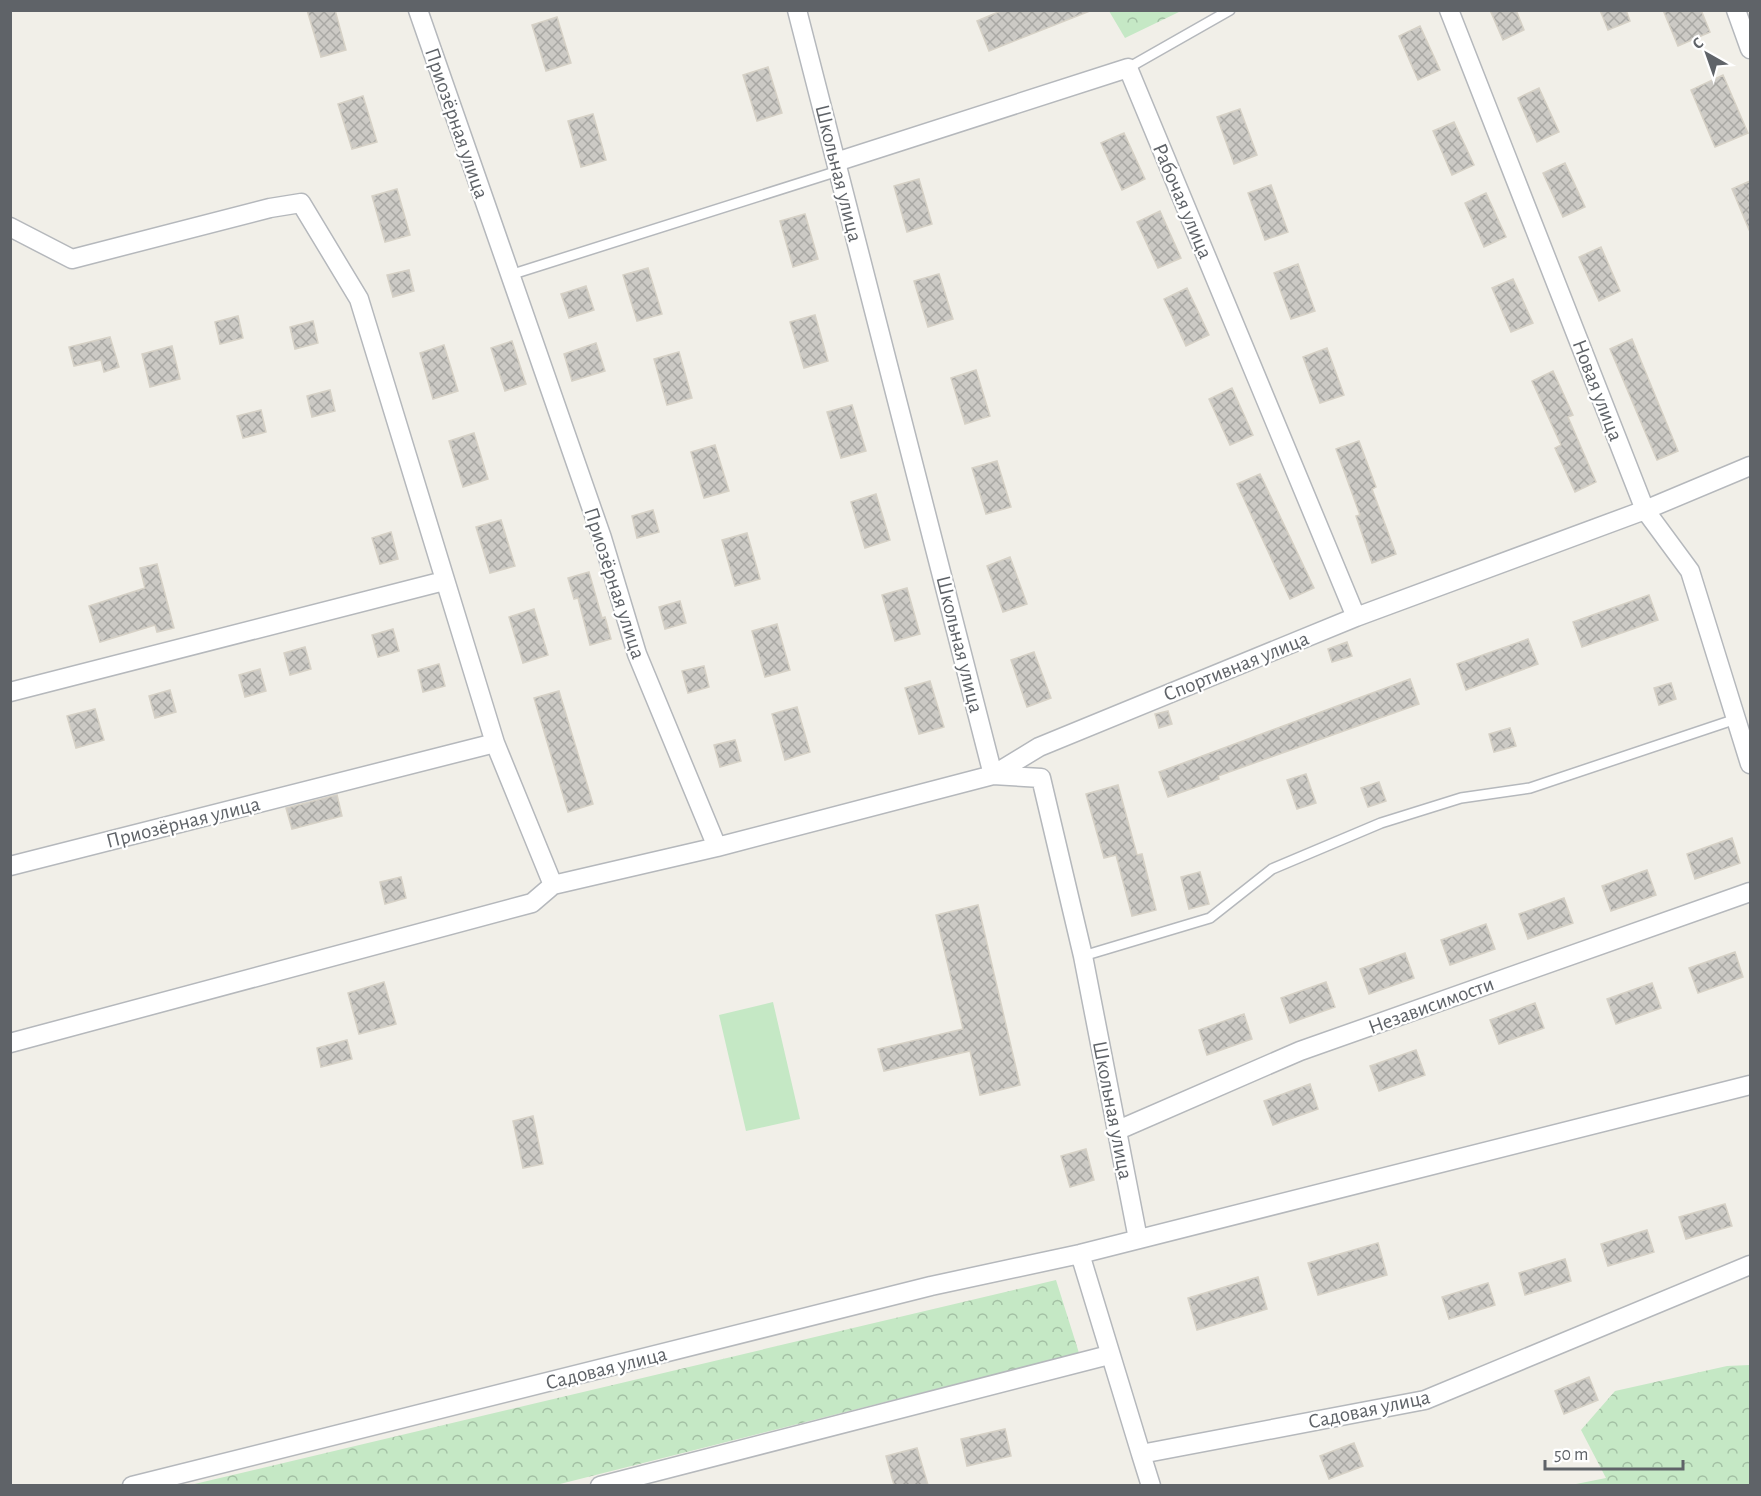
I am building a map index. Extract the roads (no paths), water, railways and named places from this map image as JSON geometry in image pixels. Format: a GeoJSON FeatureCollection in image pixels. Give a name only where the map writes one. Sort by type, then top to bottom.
{"type":"FeatureCollection","features":[{"type":"Feature","properties":{"kind":"street","name":"Приозёрная улица"},"geometry":{"type":"LineString","coordinates":[[418,10],[602,538],[637,654],[717,847]]}},
{"type":"Feature","properties":{"kind":"street","name":"Школьная улица"},"geometry":{"type":"LineString","coordinates":[[797,10],[993,775],[1041,778],[1083,956],[1138,1239]]}},
{"type":"Feature","properties":{"kind":"street","name":"Новая улица"},"geometry":{"type":"LineString","coordinates":[[1449,10],[1645,510],[1690,571],[1750,764]]}},
{"type":"Feature","properties":{"kind":"street"},"geometry":{"type":"LineString","coordinates":[[1736,10],[1750,50]]}},
{"type":"Feature","properties":{"kind":"street"},"geometry":{"type":"LineString","coordinates":[[837,167],[1128,68]]}},
{"type":"Feature","properties":{"kind":"street","name":"Рабочая улица"},"geometry":{"type":"LineString","coordinates":[[1128,68],[1356,617]]}},
{"type":"Feature","properties":{"kind":"street"},"geometry":{"type":"LineString","coordinates":[[10,227],[72,259],[270,208],[302,203],[359,299],[495,743],[553,885]]}},
{"type":"Feature","properties":{"kind":"street","name":"Спортивная улица"},"geometry":{"type":"LineString","coordinates":[[717,847],[993,775],[1039,747],[1356,617],[1645,510],[1750,466]]}},
{"type":"Feature","properties":{"kind":"street"},"geometry":{"type":"LineString","coordinates":[[10,692],[444,581]]}},
{"type":"Feature","properties":{"kind":"street","name":"Приозёрная улица"},"geometry":{"type":"LineString","coordinates":[[10,866],[495,743]]}},
{"type":"Feature","properties":{"kind":"street"},"geometry":{"type":"LineString","coordinates":[[10,1043],[532,903],[553,885],[717,847]]}},
{"type":"Feature","properties":{"kind":"street","name":"Независимости"},"geometry":{"type":"LineString","coordinates":[[1116,1131],[1300,1051],[1750,892]]}},
{"type":"Feature","properties":{"kind":"street","name":"Садовая улица"},"geometry":{"type":"LineString","coordinates":[[132,1485],[931,1286],[1080,1254],[1750,1085]]}},
{"type":"Feature","properties":{"kind":"street"},"geometry":{"type":"LineString","coordinates":[[1080,1254],[1109,1355],[1151,1485]]}},
{"type":"Feature","properties":{"kind":"street","name":"Садовая улица"},"geometry":{"type":"LineString","coordinates":[[1141,1454],[1425,1401],[1750,1265]]}},
{"type":"Feature","properties":{"kind":"street"},"geometry":{"type":"LineString","coordinates":[[600,1485],[1109,1355]]}},
{"type":"Feature","properties":{"kind":"lane"},"geometry":{"type":"LineString","coordinates":[[1128,68],[1230,10]]}},
{"type":"Feature","properties":{"kind":"lane"},"geometry":{"type":"LineString","coordinates":[[510,275],[837,167]]}},
{"type":"Feature","properties":{"kind":"lane"},"geometry":{"type":"LineString","coordinates":[[1083,956],[1210,918],[1272,869],[1381,823],[1461,798],[1530,788],[1736,719]]}}]}
